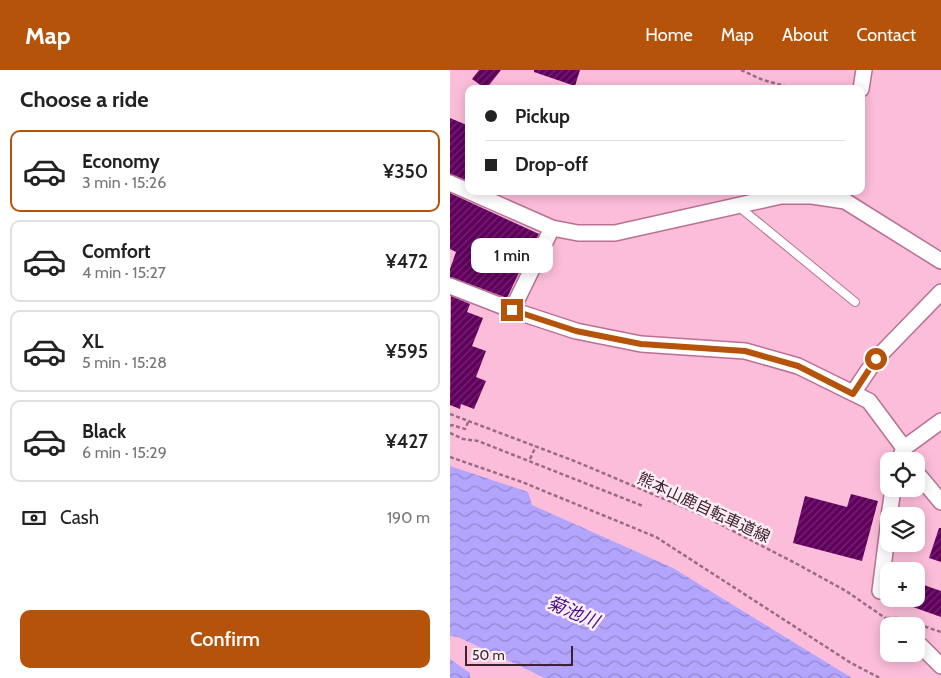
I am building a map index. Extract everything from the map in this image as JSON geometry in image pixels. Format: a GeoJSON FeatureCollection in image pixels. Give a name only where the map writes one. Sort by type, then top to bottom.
{"type":"FeatureCollection","features":[{"type":"Feature","properties":{"kind":"street"},"geometry":{"type":"LineString","coordinates":[[862,85],[864,70]]}},
{"type":"Feature","properties":{"kind":"street"},"geometry":{"type":"LineString","coordinates":[[450,183],[465,190]]}},
{"type":"Feature","properties":{"kind":"street"},"geometry":{"type":"LineString","coordinates":[[477,195],[552,228],[578,233],[615,233],[781,196],[846,196],[941,261]]}},
{"type":"Feature","properties":{"kind":"street"},"geometry":{"type":"LineString","coordinates":[[512,310],[552,228]]}},
{"type":"Feature","properties":{"kind":"street"},"geometry":{"type":"LineString","coordinates":[[450,286],[512,310],[576,331],[641,344],[745,351],[798,366],[869,401],[901,452]]}},
{"type":"Feature","properties":{"kind":"street"},"geometry":{"type":"LineString","coordinates":[[853,394],[876,359],[941,292]]}},
{"type":"Feature","properties":{"kind":"street"},"geometry":{"type":"LineString","coordinates":[[907,452],[941,421]]}},
{"type":"Feature","properties":{"kind":"street"},"geometry":{"type":"LineString","coordinates":[[925,483],[941,502]]}},
{"type":"Feature","properties":{"kind":"street"},"geometry":{"type":"LineString","coordinates":[[925,650],[941,666]]}},
{"type":"Feature","properties":{"kind":"lane"},"geometry":{"type":"LineString","coordinates":[[738,206],[855,302]]}},
{"type":"Feature","properties":{"kind":"path"},"geometry":{"type":"LineString","coordinates":[[741,70],[763,80],[781,85]]}},
{"type":"Feature","properties":{"kind":"path","name":"熊本山鹿自転車道線"},"geometry":{"type":"LineString","coordinates":[[450,414],[577,462],[702,515],[846,591],[885,617]]}},
{"type":"Feature","properties":{"kind":"path"},"geometry":{"type":"LineString","coordinates":[[450,426],[465,429],[469,420]]}},
{"type":"Feature","properties":{"kind":"path"},"geometry":{"type":"LineString","coordinates":[[450,433],[463,439],[478,441],[643,506]]}},
{"type":"Feature","properties":{"kind":"path"},"geometry":{"type":"LineString","coordinates":[[530,460],[536,446]]}},
{"type":"Feature","properties":{"kind":"path"},"geometry":{"type":"LineString","coordinates":[[450,456],[522,482],[656,537],[851,663],[880,678]]}},
{"type":"Feature","properties":{"kind":"path","name":"熊本山鹿自転車道線"},"geometry":{"type":"LineString","coordinates":[[925,627],[941,632]]}},
{"type":"Feature","properties":{"kind":"water","name":"菊池川"},"geometry":{"type":"Polygon","coordinates":[[[450,466],[528,492],[532,505],[673,568],[852,678],[545,678],[458,637],[450,636],[450,466]]]}},
{"type":"Feature","properties":{"kind":"water"},"geometry":{"type":"Polygon","coordinates":[[[450,659],[470,673],[470,678],[450,678],[450,659]]]}},
{"type":"Feature","properties":{"kind":"building"},"geometry":{"type":"Polygon","coordinates":[[[479,70],[501,70],[489,85],[480,85],[472,79],[479,70]]]}},
{"type":"Feature","properties":{"kind":"building"},"geometry":{"type":"Polygon","coordinates":[[[534,70],[580,70],[575,85],[534,72],[534,70]]]}},
{"type":"Feature","properties":{"kind":"building"},"geometry":{"type":"Polygon","coordinates":[[[450,118],[465,124],[465,180],[450,174],[450,118]]]}},
{"type":"Feature","properties":{"kind":"building"},"geometry":{"type":"Polygon","coordinates":[[[450,193],[539,234],[507,298],[450,277],[450,269],[456,252],[450,249],[450,193]]]}},
{"type":"Feature","properties":{"kind":"building"},"geometry":{"type":"Polygon","coordinates":[[[451,296],[470,304],[467,312],[483,318],[472,346],[486,351],[476,377],[486,381],[474,409],[461,404],[460,409],[450,405],[451,296]]]}},
{"type":"Feature","properties":{"kind":"building"},"geometry":{"type":"Polygon","coordinates":[[[851,494],[878,501],[862,561],[793,543],[805,496],[847,507],[851,494]]]}},
{"type":"Feature","properties":{"kind":"building"},"geometry":{"type":"Polygon","coordinates":[[[939,528],[941,528],[941,562],[929,558],[939,528]]]}},
{"type":"Feature","properties":{"kind":"building"},"geometry":{"type":"Polygon","coordinates":[[[925,585],[941,591],[941,617],[913,607],[925,607],[925,585]]]}},
{"type":"Feature","properties":{"kind":"route"},"geometry":{"type":"LineString","coordinates":[[512,310],[576,331],[641,344],[745,351],[798,366],[853,394],[876,359]]}}]}
